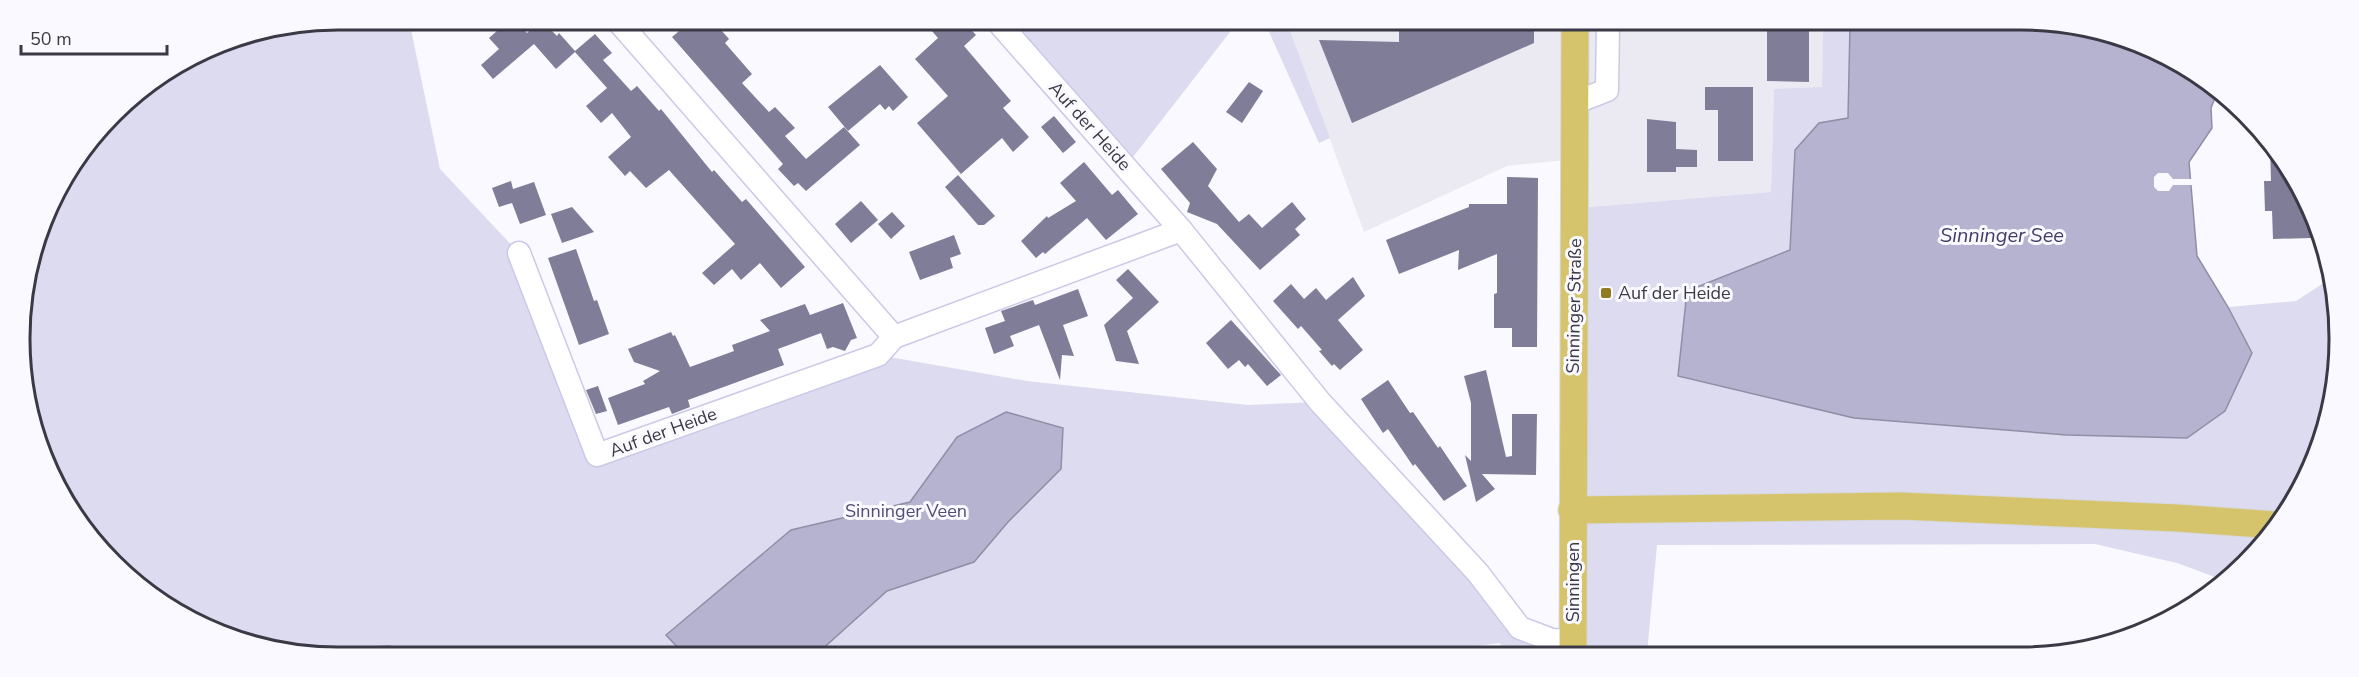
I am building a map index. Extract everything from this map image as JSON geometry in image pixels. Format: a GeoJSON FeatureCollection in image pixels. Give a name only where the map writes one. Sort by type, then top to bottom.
{"type":"FeatureCollection","features":[{"type":"Feature","properties":{"kind":"main road","name":"Sinninger Straße"},"geometry":{"type":"LineString","coordinates":[[1572,510],[1575,30]]}},
{"type":"Feature","properties":{"kind":"main road"},"geometry":{"type":"LineString","coordinates":[[1572,510],[1901,506],[2177,518],[2266,524]]}},
{"type":"Feature","properties":{"kind":"main road","name":"Sinningen"},"geometry":{"type":"LineString","coordinates":[[1572,510],[1573,647]]}},
{"type":"Feature","properties":{"kind":"street"},"geometry":{"type":"LineString","coordinates":[[626,30],[894,337]]}},
{"type":"Feature","properties":{"kind":"street","name":"Auf der Heide"},"geometry":{"type":"LineString","coordinates":[[1005,30],[1181,230],[1320,402],[1478,573],[1520,628],[1573,647]]}},
{"type":"Feature","properties":{"kind":"street"},"geometry":{"type":"LineString","coordinates":[[1574,103],[1607,90],[1608,30]]}},
{"type":"Feature","properties":{"kind":"street","name":"Auf der Heide"},"geometry":{"type":"LineString","coordinates":[[519,253],[597,455],[878,355],[894,337],[1181,230]]}},
{"type":"Feature","properties":{"kind":"shaded area"},"geometry":{"type":"Polygon","coordinates":[[[1290,30],[1823,30],[1822,88],[1774,90],[1771,192],[1577,208],[1575,159],[1507,166],[1364,232],[1290,30]]]}},
{"type":"Feature","properties":{"kind":"green space","name":"Sinninger Veen"},"geometry":{"type":"Polygon","coordinates":[[[338,30],[411,30],[440,169],[519,253],[597,455],[878,355],[1027,381],[1248,405],[1320,402],[1520,628],[1573,641],[1577,208],[1771,192],[1774,89],[1822,87],[1823,30],[1850,30],[1848,118],[1819,123],[1796,150],[1790,251],[1687,291],[1854,418],[2067,435],[2187,438],[2252,354],[2228,307],[2296,301],[2324,283],[2329,338],[2326,379],[2313,438],[2306,457],[2288,493],[2265,526],[2239,557],[2215,577],[2177,563],[2095,544],[1657,545],[1648,647],[1501,647],[1500,643],[1471,647],[338,647],[278,641],[239,631],[184,606],[120,557],[82,510],[53,457],[36,399],[30,338],[36,278],[46,239],[71,184],[107,135],[135,107],[184,71],[220,53],[278,36],[338,30]]]}},
{"type":"Feature","properties":{"kind":"green space"},"geometry":{"type":"Polygon","coordinates":[[[1005,30],[1232,30],[1126,166],[1005,30]]]}},
{"type":"Feature","properties":{"kind":"green space"},"geometry":{"type":"Polygon","coordinates":[[[1268,30],[1290,30],[1330,138],[1319,143],[1268,30]]]}},
{"type":"Feature","properties":{"kind":"water","name":"Sinninger See"},"geometry":{"type":"Polygon","coordinates":[[[1850,30],[2020,30],[2081,36],[2139,53],[2175,71],[2208,94],[2214,99],[2211,108],[2212,128],[2189,162],[2197,256],[2228,307],[2252,353],[2225,411],[2187,438],[2067,435],[1854,418],[1678,376],[1687,291],[1790,250],[1795,150],[1819,123],[1848,118],[1850,30]]]}},
{"type":"Feature","properties":{"kind":"water"},"geometry":{"type":"Polygon","coordinates":[[[1006,412],[1063,428],[1061,469],[1008,522],[974,562],[887,591],[825,647],[677,647],[666,635],[791,530],[910,502],[957,437],[1006,412]]]}},
{"type":"Feature","properties":{"kind":"pier"},"geometry":{"type":"Polygon","coordinates":[[[2158,173],[2168,173],[2173,179],[2193,179],[2194,185],[2173,185],[2169,191],[2158,191],[2154,187],[2154,177],[2158,173]]]}},
{"type":"Feature","properties":{"kind":"building"},"geometry":{"type":"Polygon","coordinates":[[[498,30],[524,30],[527,33],[530,30],[551,30],[557,36],[559,33],[575,51],[595,34],[612,53],[603,60],[631,91],[637,86],[659,111],[661,109],[712,172],[714,170],[742,202],[746,199],[805,267],[781,288],[760,263],[741,280],[732,269],[714,285],[702,273],[735,244],[669,170],[646,188],[630,171],[625,176],[608,157],[631,137],[612,113],[601,123],[586,106],[607,88],[575,52],[556,69],[534,44],[493,79],[481,65],[499,49],[489,38],[498,30]]]}},
{"type":"Feature","properties":{"kind":"building"},"geometry":{"type":"Polygon","coordinates":[[[680,30],[721,30],[729,39],[725,43],[752,74],[742,83],[769,112],[775,107],[795,128],[785,136],[806,159],[844,127],[860,145],[806,191],[798,183],[794,186],[778,169],[783,164],[672,37],[680,30]]]}},
{"type":"Feature","properties":{"kind":"building"},"geometry":{"type":"Polygon","coordinates":[[[931,30],[971,30],[976,35],[964,46],[1011,101],[1003,108],[1029,137],[1013,152],[1002,138],[961,174],[917,123],[948,96],[915,59],[938,38],[931,30]]]}},
{"type":"Feature","properties":{"kind":"building"},"geometry":{"type":"Polygon","coordinates":[[[1399,30],[1534,30],[1534,43],[1352,123],[1319,40],[1399,42],[1399,30]]]}},
{"type":"Feature","properties":{"kind":"building"},"geometry":{"type":"Polygon","coordinates":[[[1767,30],[1809,30],[1809,82],[1767,81],[1767,30]]]}},
{"type":"Feature","properties":{"kind":"building"},"geometry":{"type":"Polygon","coordinates":[[[880,65],[908,97],[893,111],[889,106],[885,110],[880,104],[848,131],[828,107],[880,65]]]}},
{"type":"Feature","properties":{"kind":"building"},"geometry":{"type":"Polygon","coordinates":[[[1249,82],[1263,91],[1242,123],[1226,112],[1249,82]]]}},
{"type":"Feature","properties":{"kind":"building"},"geometry":{"type":"Polygon","coordinates":[[[1705,87],[1753,87],[1753,161],[1718,161],[1718,110],[1705,110],[1705,87]]]}},
{"type":"Feature","properties":{"kind":"building"},"geometry":{"type":"Polygon","coordinates":[[[1054,116],[1076,142],[1063,153],[1041,127],[1054,116]]]}},
{"type":"Feature","properties":{"kind":"building"},"geometry":{"type":"Polygon","coordinates":[[[1647,119],[1676,122],[1676,149],[1697,150],[1697,167],[1676,167],[1676,172],[1647,172],[1647,119]]]}},
{"type":"Feature","properties":{"kind":"building"},"geometry":{"type":"Polygon","coordinates":[[[1193,142],[1217,169],[1208,186],[1239,222],[1249,214],[1262,228],[1292,202],[1306,219],[1295,229],[1300,235],[1260,270],[1217,224],[1187,212],[1190,203],[1161,169],[1193,142]]]}},
{"type":"Feature","properties":{"kind":"building"},"geometry":{"type":"Polygon","coordinates":[[[2270,158],[2288,184],[2306,220],[2311,238],[2273,239],[2272,211],[2265,211],[2264,181],[2271,181],[2270,158]]]}},
{"type":"Feature","properties":{"kind":"building"},"geometry":{"type":"Polygon","coordinates":[[[1084,162],[1112,195],[1118,190],[1138,214],[1106,240],[1087,218],[1045,254],[1043,252],[1036,258],[1021,241],[1047,216],[1048,218],[1076,201],[1060,183],[1084,162]]]}},
{"type":"Feature","properties":{"kind":"building"},"geometry":{"type":"Polygon","coordinates":[[[958,175],[995,216],[984,225],[978,225],[945,187],[958,175]]]}},
{"type":"Feature","properties":{"kind":"building"},"geometry":{"type":"Polygon","coordinates":[[[1507,177],[1538,178],[1537,347],[1512,347],[1512,328],[1494,328],[1497,254],[1458,270],[1459,250],[1399,274],[1386,240],[1469,207],[1469,204],[1507,204],[1507,177]]]}},
{"type":"Feature","properties":{"kind":"building"},"geometry":{"type":"Polygon","coordinates":[[[511,181],[513,189],[534,182],[546,215],[520,224],[512,203],[499,207],[492,188],[511,181]]]}},
{"type":"Feature","properties":{"kind":"building"},"geometry":{"type":"Polygon","coordinates":[[[861,201],[878,220],[851,243],[835,224],[861,201]]]}},
{"type":"Feature","properties":{"kind":"building"},"geometry":{"type":"Polygon","coordinates":[[[572,207],[594,232],[562,243],[551,214],[572,207]]]}},
{"type":"Feature","properties":{"kind":"building"},"geometry":{"type":"Polygon","coordinates":[[[892,212],[905,226],[891,239],[878,224],[892,212]]]}},
{"type":"Feature","properties":{"kind":"building"},"geometry":{"type":"Polygon","coordinates":[[[954,235],[961,254],[950,258],[953,268],[920,280],[909,252],[954,235]]]}},
{"type":"Feature","properties":{"kind":"building"},"geometry":{"type":"Polygon","coordinates":[[[576,249],[594,301],[597,300],[609,334],[579,345],[548,258],[576,249]]]}},
{"type":"Feature","properties":{"kind":"building"},"geometry":{"type":"Polygon","coordinates":[[[1128,269],[1159,302],[1127,331],[1139,364],[1116,361],[1104,325],[1133,298],[1116,280],[1128,269]]]}},
{"type":"Feature","properties":{"kind":"building"},"geometry":{"type":"Polygon","coordinates":[[[1353,277],[1365,296],[1338,320],[1363,350],[1340,370],[1334,364],[1332,366],[1319,351],[1322,350],[1301,326],[1298,329],[1273,301],[1291,284],[1304,299],[1316,288],[1326,300],[1353,277]]]}},
{"type":"Feature","properties":{"kind":"building"},"geometry":{"type":"Polygon","coordinates":[[[1078,289],[1088,316],[1063,325],[1074,356],[1062,355],[1060,380],[1039,325],[1010,336],[1014,346],[994,354],[985,328],[1005,321],[1001,311],[1033,300],[1035,305],[1078,289]]]}},
{"type":"Feature","properties":{"kind":"building"},"geometry":{"type":"Polygon","coordinates":[[[843,303],[857,338],[851,340],[845,351],[833,347],[827,349],[821,333],[778,349],[784,365],[688,400],[690,407],[672,414],[669,407],[618,425],[608,398],[645,384],[643,381],[660,371],[634,362],[628,349],[671,332],[673,336],[675,335],[690,367],[734,351],[732,345],[770,331],[760,320],[805,304],[810,315],[843,303]]]}},
{"type":"Feature","properties":{"kind":"building"},"geometry":{"type":"Polygon","coordinates":[[[1231,320],[1281,375],[1267,386],[1248,364],[1245,367],[1239,360],[1228,369],[1206,343],[1231,320]]]}},
{"type":"Feature","properties":{"kind":"building"},"geometry":{"type":"Polygon","coordinates":[[[1486,370],[1506,457],[1512,456],[1512,414],[1537,414],[1536,475],[1482,474],[1495,489],[1476,502],[1465,455],[1471,461],[1471,403],[1464,376],[1486,370]]]}},
{"type":"Feature","properties":{"kind":"building"},"geometry":{"type":"Polygon","coordinates":[[[1388,380],[1410,413],[1413,412],[1438,448],[1440,446],[1467,486],[1444,501],[1415,464],[1413,466],[1388,429],[1383,433],[1361,399],[1388,380]]]}},
{"type":"Feature","properties":{"kind":"building"},"geometry":{"type":"Polygon","coordinates":[[[598,386],[607,411],[596,414],[586,390],[598,386]]]}},
{"type":"Feature","properties":{"kind":"place","name":"Auf der Heide"},"geometry":{"type":"Point","coordinates":[1606,293]}}]}
